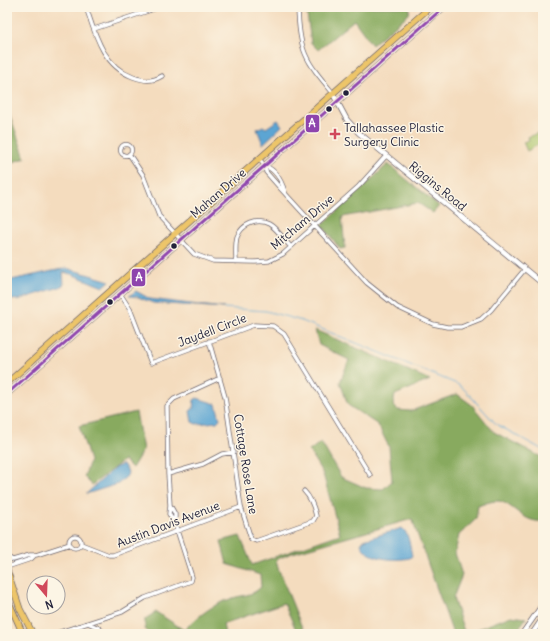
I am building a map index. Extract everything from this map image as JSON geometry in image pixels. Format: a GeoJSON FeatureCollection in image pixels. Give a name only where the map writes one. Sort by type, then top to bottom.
{"type":"FeatureCollection","features":[{"type":"Feature","properties":{"kind":"main road","name":"Mahan Drive"},"geometry":{"type":"LineString","coordinates":[[7,383],[430,7]]}},
{"type":"Feature","properties":{"kind":"main road"},"geometry":{"type":"LineString","coordinates":[[430,7],[436,14]]}},
{"type":"Feature","properties":{"kind":"main road","name":"Mahan Drive"},"geometry":{"type":"LineString","coordinates":[[7,394],[444,7]]}},
{"type":"Feature","properties":{"kind":"main road"},"geometry":{"type":"LineString","coordinates":[[381,50],[386,58]]}},
{"type":"Feature","properties":{"kind":"main road"},"geometry":{"type":"LineString","coordinates":[[120,295],[121,281],[132,284]]}},
{"type":"Feature","properties":{"kind":"main road"},"geometry":{"type":"LineString","coordinates":[[25,367],[31,373]]}},
{"type":"Feature","properties":{"kind":"main road"},"geometry":{"type":"LineString","coordinates":[[7,568],[20,609],[33,634]]}},
{"type":"Feature","properties":{"kind":"main road"},"geometry":{"type":"LineString","coordinates":[[7,598],[23,634]]}},
{"type":"Feature","properties":{"kind":"street"},"geometry":{"type":"LineString","coordinates":[[86,7],[104,53],[114,64],[124,73],[135,78],[148,81],[162,76]]}},
{"type":"Feature","properties":{"kind":"street"},"geometry":{"type":"LineString","coordinates":[[94,30],[160,7]]}},
{"type":"Feature","properties":{"kind":"street","name":"Riggins Road"},"geometry":{"type":"LineString","coordinates":[[298,7],[300,39],[304,54],[312,68],[333,94],[354,129],[543,284]]}},
{"type":"Feature","properties":{"kind":"street","name":"Mitcham Drive"},"geometry":{"type":"LineString","coordinates":[[129,154],[143,175],[159,216],[194,254],[204,259],[236,262],[269,261],[278,257],[369,177],[386,156]]}},
{"type":"Feature","properties":{"kind":"street"},"geometry":{"type":"LineString","coordinates":[[259,159],[265,166],[271,168],[283,184],[286,192],[367,283],[392,303],[439,326],[461,327],[481,320],[525,269]]}},
{"type":"Feature","properties":{"kind":"street"},"geometry":{"type":"LineString","coordinates":[[236,262],[237,237],[244,227],[252,223],[259,222],[269,224],[291,247]]}},
{"type":"Feature","properties":{"kind":"street","name":"Jaydell Circle"},"geometry":{"type":"LineString","coordinates":[[120,295],[130,310],[151,362],[254,325],[273,326],[284,334],[370,475]]}},
{"type":"Feature","properties":{"kind":"street","name":"Cottage Rose Lane"},"geometry":{"type":"LineString","coordinates":[[209,342],[220,378],[234,452],[241,507],[251,539],[256,541],[312,521],[316,518],[316,513],[310,496],[304,491]]}},
{"type":"Feature","properties":{"kind":"street"},"geometry":{"type":"LineString","coordinates":[[54,634],[90,624],[122,612],[145,598],[188,583],[192,578],[175,524],[175,514],[170,505],[167,406],[174,400],[220,378]]}},
{"type":"Feature","properties":{"kind":"street"},"geometry":{"type":"LineString","coordinates":[[168,474],[203,464],[222,454],[234,452]]}},
{"type":"Feature","properties":{"kind":"street","name":"Austin Davis Avenue"},"geometry":{"type":"LineString","coordinates":[[81,544],[109,555],[114,555],[241,507]]}},
{"type":"Feature","properties":{"kind":"street","name":"Austin Davis Avenue"},"geometry":{"type":"LineString","coordinates":[[70,544],[70,539],[75,536],[80,538],[81,544]]}},
{"type":"Feature","properties":{"kind":"street","name":"Austin Davis Avenue"},"geometry":{"type":"LineString","coordinates":[[70,544],[72,547],[76,548],[81,544]]}},
{"type":"Feature","properties":{"kind":"street","name":"Austin Davis Avenue"},"geometry":{"type":"LineString","coordinates":[[7,557],[13,560],[30,555],[36,555],[70,544]]}},
{"type":"Feature","properties":{"kind":"street","name":"Austin Davis Avenue"},"geometry":{"type":"LineString","coordinates":[[7,568],[31,559],[36,555]]}},
{"type":"Feature","properties":{"kind":"street"},"geometry":{"type":"LineString","coordinates":[[522,634],[543,604]]}},
{"type":"Feature","properties":{"kind":"street"},"geometry":{"type":"LineString","coordinates":[[532,634],[543,618]]}},
{"type":"Feature","properties":{"kind":"street"},"geometry":{"type":"LineString","coordinates":[[90,624],[105,634]]}},
{"type":"Feature","properties":{"kind":"green space"},"geometry":{"type":"Polygon","coordinates":[[[306,7],[410,7],[409,14],[372,45],[354,20],[318,50],[311,43],[306,7]]]}},
{"type":"Feature","properties":{"kind":"green space"},"geometry":{"type":"Polygon","coordinates":[[[7,107],[25,158],[7,164],[7,107]]]}},
{"type":"Feature","properties":{"kind":"green space"},"geometry":{"type":"Polygon","coordinates":[[[538,133],[543,144],[527,151],[523,142],[529,140],[528,137],[538,133]]]}},
{"type":"Feature","properties":{"kind":"green space"},"geometry":{"type":"Polygon","coordinates":[[[388,164],[439,206],[433,213],[418,203],[342,217],[345,248],[340,249],[322,225],[388,164]]]}},
{"type":"Feature","properties":{"kind":"green space"},"geometry":{"type":"Polygon","coordinates":[[[315,330],[430,380],[395,395],[393,405],[398,410],[411,411],[457,394],[472,405],[494,432],[543,458],[543,521],[529,519],[502,502],[497,501],[478,506],[476,519],[459,535],[455,553],[462,575],[453,598],[465,634],[453,634],[412,519],[289,554],[276,560],[303,630],[297,632],[284,603],[223,624],[225,634],[150,634],[145,629],[145,619],[156,612],[184,630],[211,608],[235,597],[250,594],[261,587],[260,575],[227,564],[221,541],[240,536],[252,565],[340,534],[323,474],[309,451],[321,442],[341,477],[366,488],[383,489],[392,481],[389,447],[378,425],[348,405],[340,382],[349,360],[319,345],[315,330]]]}},
{"type":"Feature","properties":{"kind":"green space"},"geometry":{"type":"Polygon","coordinates":[[[136,412],[143,450],[132,468],[124,460],[92,485],[84,477],[90,461],[79,426],[136,412]]]}},
{"type":"Feature","properties":{"kind":"green space"},"geometry":{"type":"Polygon","coordinates":[[[511,616],[526,618],[515,634],[465,634],[511,616]]]}},
{"type":"Feature","properties":{"kind":"water"},"geometry":{"type":"Polygon","coordinates":[[[278,120],[282,126],[263,144],[257,129],[263,126],[266,128],[278,120]]]}},
{"type":"Feature","properties":{"kind":"water"},"geometry":{"type":"Polygon","coordinates":[[[66,268],[110,281],[103,287],[63,272],[64,284],[60,287],[18,300],[7,299],[7,281],[66,268]]]}},
{"type":"Feature","properties":{"kind":"water"},"geometry":{"type":"Polygon","coordinates":[[[136,291],[150,299],[224,308],[153,303],[138,297],[129,296],[136,291]]]}},
{"type":"Feature","properties":{"kind":"water"},"geometry":{"type":"Polygon","coordinates":[[[197,398],[216,404],[220,419],[217,422],[196,424],[192,422],[190,411],[193,409],[194,400],[197,398]]]}},
{"type":"Feature","properties":{"kind":"water"},"geometry":{"type":"Polygon","coordinates":[[[123,464],[128,472],[127,476],[118,484],[86,494],[115,468],[123,464]]]}},
{"type":"Feature","properties":{"kind":"water"},"geometry":{"type":"Polygon","coordinates":[[[402,528],[409,540],[412,556],[410,558],[389,559],[375,556],[364,549],[361,544],[364,540],[402,528]]]}},
{"type":"Feature","properties":{"kind":"waterway"},"geometry":{"type":"LineString","coordinates":[[7,154],[9,160],[7,161]]}},
{"type":"Feature","properties":{"kind":"waterway"},"geometry":{"type":"LineString","coordinates":[[224,308],[266,311],[302,321],[457,384],[464,389],[496,424],[543,450]]}},
{"type":"Feature","properties":{"kind":"transit line","name":"A"},"geometry":{"type":"LineString","coordinates":[[7,394],[444,7]]}},
{"type":"Feature","properties":{"kind":"place","name":"Tallahassee Plastic Surgery Clinic"},"geometry":{"type":"Point","coordinates":[335,134]}}]}
